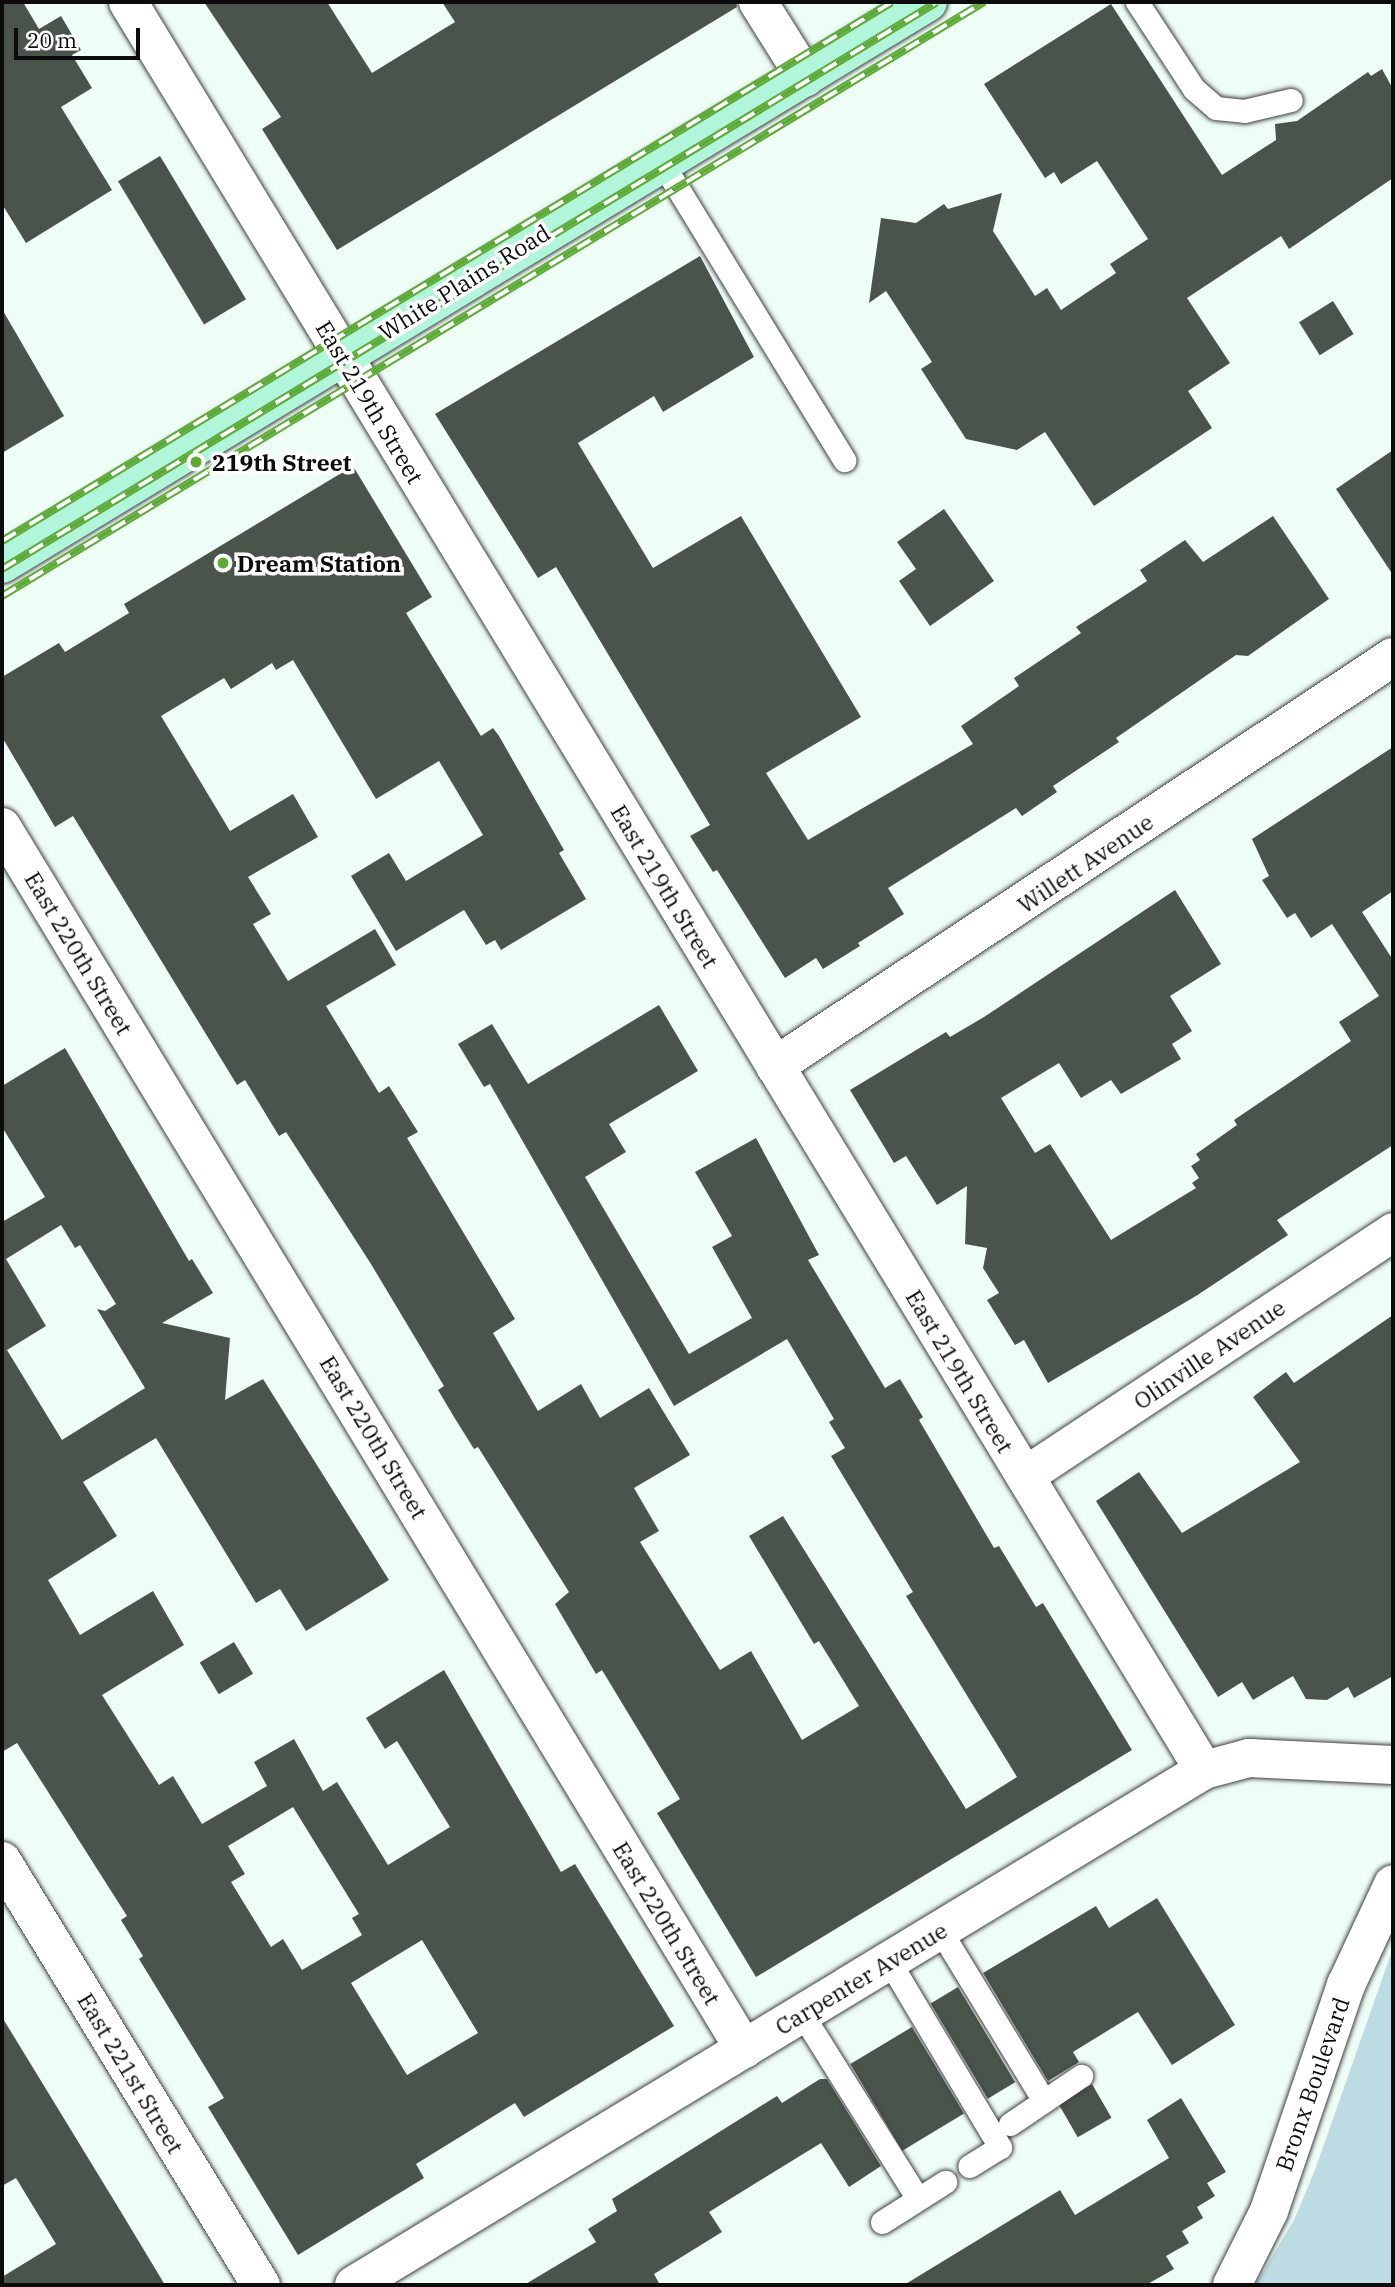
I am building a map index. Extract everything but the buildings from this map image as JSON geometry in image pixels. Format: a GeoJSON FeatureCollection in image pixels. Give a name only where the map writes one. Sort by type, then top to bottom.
{"type":"FeatureCollection","features":[{"type":"Feature","properties":{"kind":"main road","name":"White Plains Road"},"geometry":{"type":"LineString","coordinates":[[2,564],[661,160],[928,2]]}},
{"type":"Feature","properties":{"kind":"street","name":"East 219th Street"},"geometry":{"type":"LineString","coordinates":[[128,2],[1204,1770]]}},
{"type":"Feature","properties":{"kind":"street"},"geometry":{"type":"LineString","coordinates":[[758,2],[805,77]]}},
{"type":"Feature","properties":{"kind":"street","name":"Willett Avenue"},"geometry":{"type":"LineString","coordinates":[[775,1066],[1393,657]]}},
{"type":"Feature","properties":{"kind":"street","name":"East 220th Street"},"geometry":{"type":"LineString","coordinates":[[2,827],[744,2049]]}},
{"type":"Feature","properties":{"kind":"street","name":"Olinville Avenue"},"geometry":{"type":"LineString","coordinates":[[1025,1476],[1393,1232]]}},
{"type":"Feature","properties":{"kind":"street","name":"Carpenter Avenue"},"geometry":{"type":"LineString","coordinates":[[354,2285],[1204,1770],[1249,1758],[1393,1765]]}},
{"type":"Feature","properties":{"kind":"street","name":"East 221st Street"},"geometry":{"type":"LineString","coordinates":[[2,1861],[261,2285]]}},
{"type":"Feature","properties":{"kind":"street","name":"Bronx Boulevard"},"geometry":{"type":"LineString","coordinates":[[1232,2285],[1269,2211],[1356,1961],[1393,1884]]}},
{"type":"Feature","properties":{"kind":"lane"},"geometry":{"type":"LineString","coordinates":[[1137,2],[1194,89],[1216,108],[1244,111],[1291,100]]}},
{"type":"Feature","properties":{"kind":"lane"},"geometry":{"type":"LineString","coordinates":[[661,160],[844,460]]}},
{"type":"Feature","properties":{"kind":"lane"},"geometry":{"type":"LineString","coordinates":[[940,1930],[1044,2101]]}},
{"type":"Feature","properties":{"kind":"lane"},"geometry":{"type":"LineString","coordinates":[[889,1961],[1000,2147],[970,2166]]}},
{"type":"Feature","properties":{"kind":"lane"},"geometry":{"type":"LineString","coordinates":[[802,2014],[918,2199]]}},
{"type":"Feature","properties":{"kind":"lane"},"geometry":{"type":"LineString","coordinates":[[1010,2124],[1081,2077]]}},
{"type":"Feature","properties":{"kind":"lane"},"geometry":{"type":"LineString","coordinates":[[882,2222],[945,2182]]}},
{"type":"Feature","properties":{"kind":"shaded area"},"geometry":{"type":"Polygon","coordinates":[[[1393,1948],[1393,2285],[1255,2285],[1294,2220],[1315,2170],[1393,1948]]]}},
{"type":"Feature","properties":{"kind":"railway"},"geometry":{"type":"LineString","coordinates":[[2,541],[892,2]]}},
{"type":"Feature","properties":{"kind":"railway"},"geometry":{"type":"LineString","coordinates":[[2,569],[937,2]]}},
{"type":"Feature","properties":{"kind":"railway"},"geometry":{"type":"LineString","coordinates":[[2,596],[984,2]]}},
{"type":"Feature","properties":{"kind":"place","name":"219th Street"},"geometry":{"type":"Point","coordinates":[196,462]}},
{"type":"Feature","properties":{"kind":"place","name":"Dream Station"},"geometry":{"type":"Point","coordinates":[223,563]}}]}
